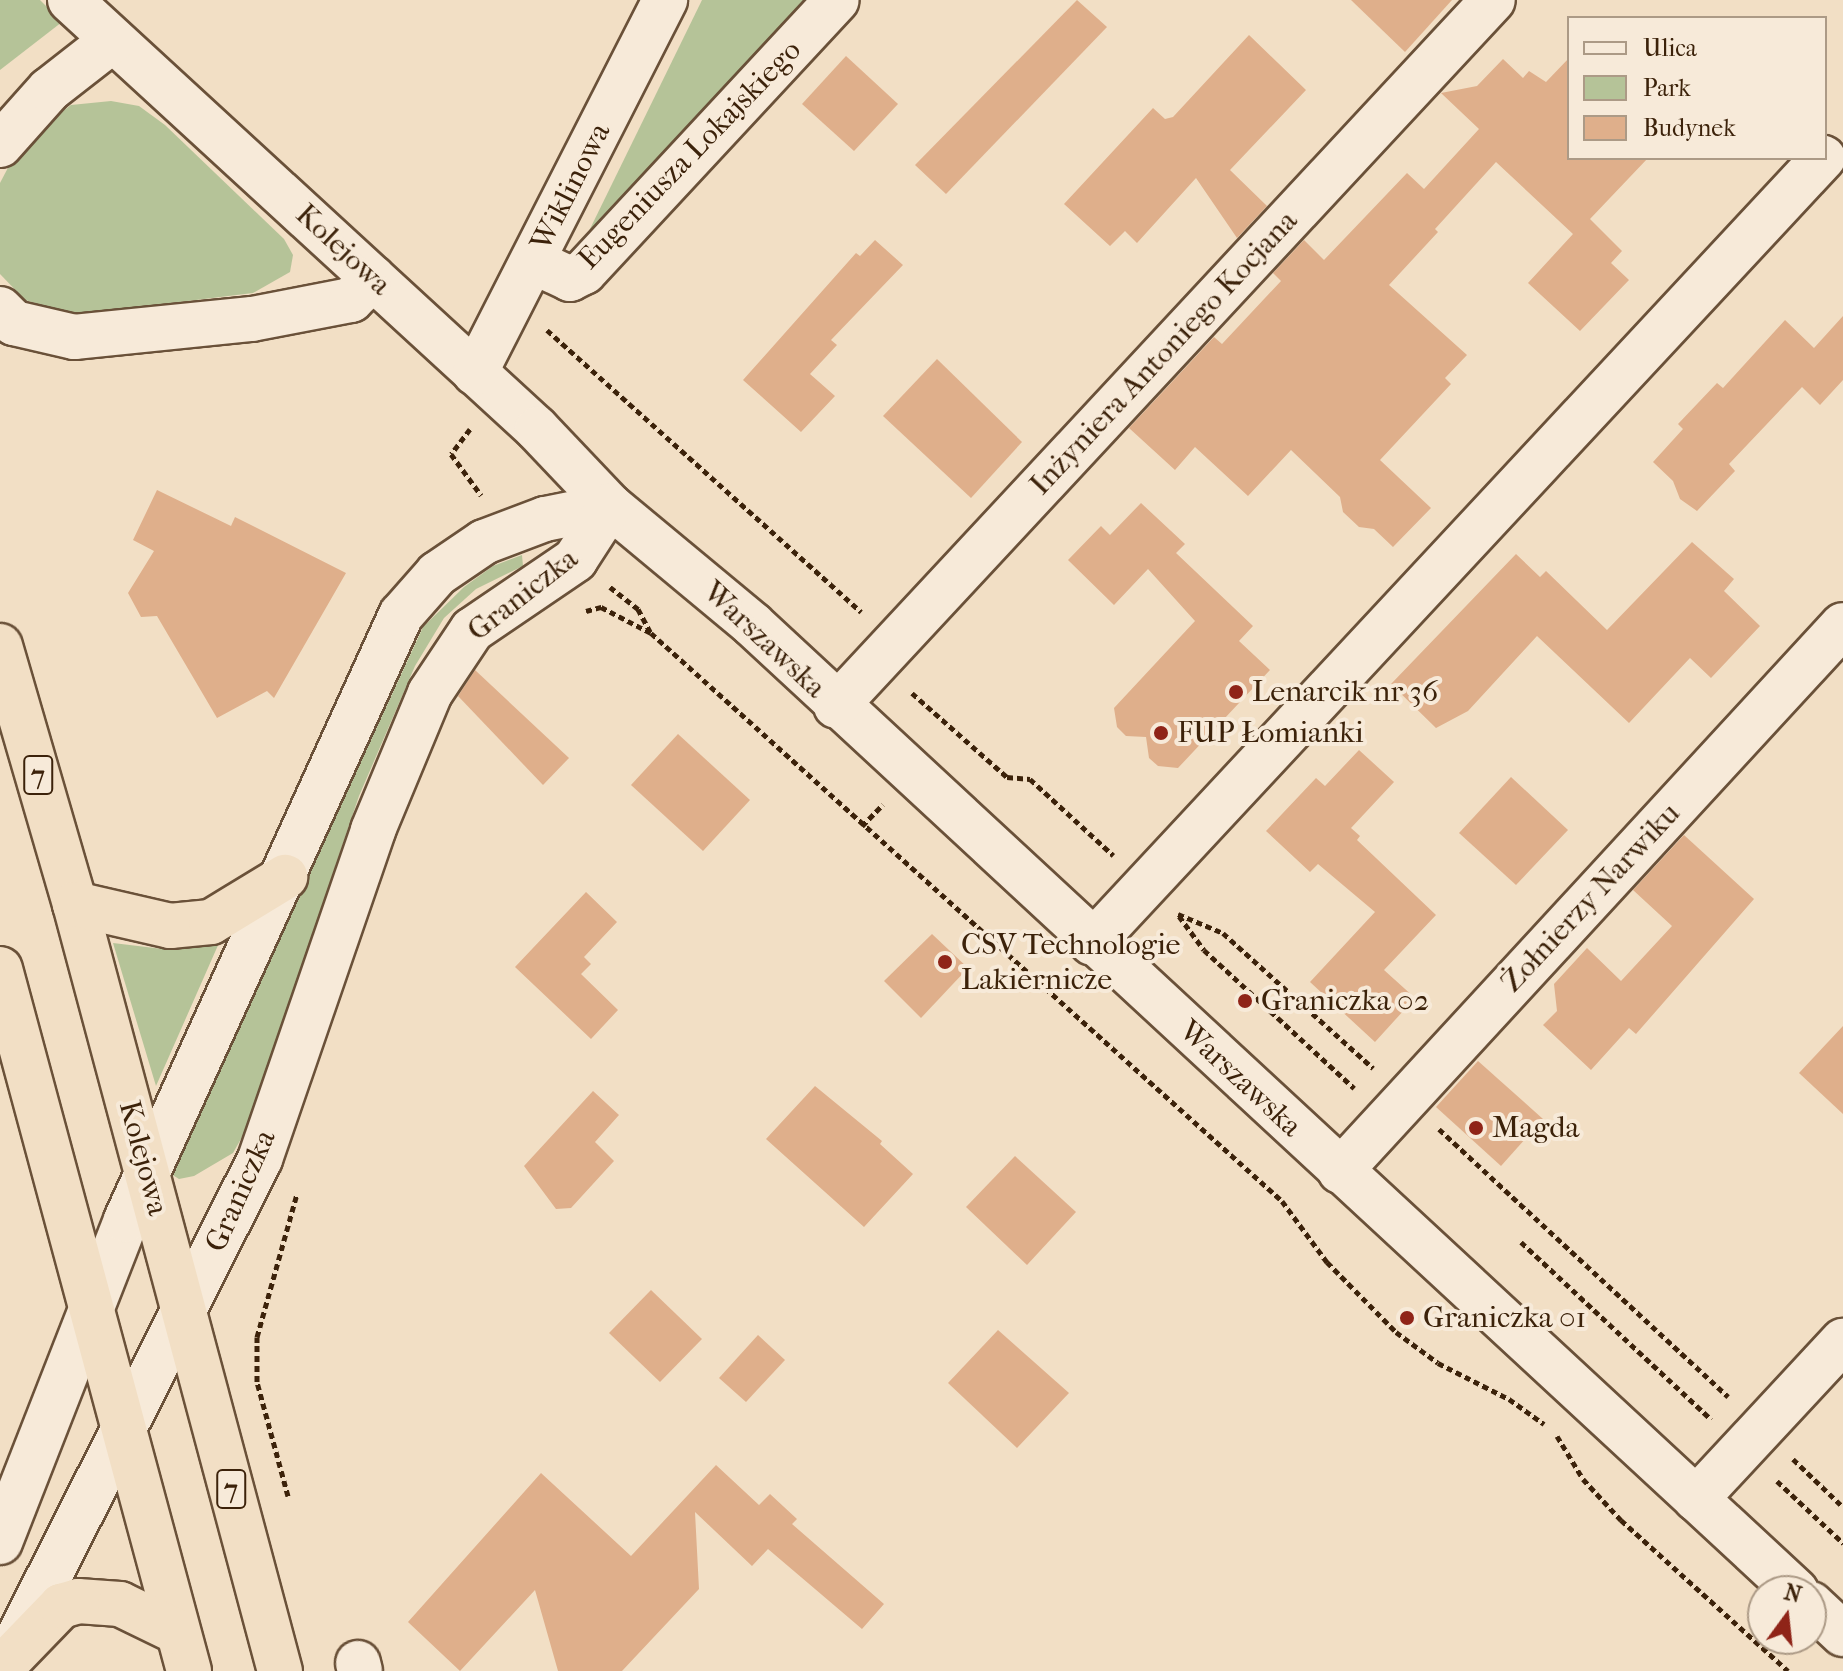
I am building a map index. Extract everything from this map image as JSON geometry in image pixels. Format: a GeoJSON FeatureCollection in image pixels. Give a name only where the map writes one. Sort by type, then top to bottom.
{"type":"FeatureCollection","features":[{"type":"Feature","properties":{"kind":"highway","name":"Kolejowa"},"geometry":{"type":"LineString","coordinates":[[0,646],[75,904],[280,1671]]}},
{"type":"Feature","properties":{"kind":"highway"},"geometry":{"type":"LineString","coordinates":[[75,904],[170,926],[211,922],[285,877]]}},
{"type":"Feature","properties":{"kind":"highway"},"geometry":{"type":"LineString","coordinates":[[0,969],[184,1652]]}},
{"type":"Feature","properties":{"kind":"highway"},"geometry":{"type":"LineString","coordinates":[[5,1667],[61,1606],[78,1601],[120,1604],[184,1652]]}},
{"type":"Feature","properties":{"kind":"street","name":"Kolejowa"},"geometry":{"type":"LineString","coordinates":[[70,0],[487,384],[610,506]]}},
{"type":"Feature","properties":{"kind":"street","name":"Wiklinowa"},"geometry":{"type":"LineString","coordinates":[[487,384],[514,301],[665,0]]}},
{"type":"Feature","properties":{"kind":"street","name":"Eugeniusza Lokajskiego"},"geometry":{"type":"LineString","coordinates":[[534,262],[570,279],[584,272],[837,0]]}},
{"type":"Feature","properties":{"kind":"street","name":"Inżyniera Antoniego Kocjana"},"geometry":{"type":"LineString","coordinates":[[836,706],[1493,0]]}},
{"type":"Feature","properties":{"kind":"street"},"geometry":{"type":"LineString","coordinates":[[0,145],[49,90],[113,40]]}},
{"type":"Feature","properties":{"kind":"street"},"geometry":{"type":"LineString","coordinates":[[1827,154],[1843,137]]}},
{"type":"Feature","properties":{"kind":"street"},"geometry":{"type":"LineString","coordinates":[[1092,943],[1821,160]]}},
{"type":"Feature","properties":{"kind":"street"},"geometry":{"type":"LineString","coordinates":[[0,309],[14,323],[74,337],[252,319],[351,300],[373,278]]}},
{"type":"Feature","properties":{"kind":"street","name":"Warszawska"},"geometry":{"type":"LineString","coordinates":[[610,506],[752,624],[836,706],[1779,1575]]}},
{"type":"Feature","properties":{"kind":"street","name":"Graniczka"},"geometry":{"type":"LineString","coordinates":[[5,1667],[73,1535],[123,1424],[260,1159],[373,830],[430,693],[472,630],[575,560],[610,506]]}},
{"type":"Feature","properties":{"kind":"street","name":"Graniczka"},"geometry":{"type":"LineString","coordinates":[[0,1542],[91,1302],[146,1173],[285,877],[401,615],[428,584],[484,542],[545,519],[610,506]]}},
{"type":"Feature","properties":{"kind":"street","name":"Żołnierzy Narwiku"},"geometry":{"type":"LineString","coordinates":[[1340,1171],[1843,625]]}},
{"type":"Feature","properties":{"kind":"street"},"geometry":{"type":"LineString","coordinates":[[1696,1499],[1843,1341]]}},
{"type":"Feature","properties":{"kind":"street"},"geometry":{"type":"LineString","coordinates":[[1827,1619],[1843,1634]]}},
{"type":"Feature","properties":{"kind":"path"},"geometry":{"type":"LineString","coordinates":[[514,301],[871,620]]}},
{"type":"Feature","properties":{"kind":"path"},"geometry":{"type":"LineString","coordinates":[[481,495],[451,454],[487,384]]}},
{"type":"Feature","properties":{"kind":"path"},"geometry":{"type":"LineString","coordinates":[[575,560],[638,609],[651,633]]}},
{"type":"Feature","properties":{"kind":"path"},"geometry":{"type":"LineString","coordinates":[[576,614],[601,607],[651,633],[1282,1201],[1327,1262],[1396,1332],[1438,1363],[1509,1399],[1556,1433],[1583,1479],[1621,1520],[1788,1671]]}},
{"type":"Feature","properties":{"kind":"path"},"geometry":{"type":"LineString","coordinates":[[907,689],[1007,777],[1030,779],[1178,914],[1204,950],[1262,1006],[1397,1108]]}},
{"type":"Feature","properties":{"kind":"path"},"geometry":{"type":"LineString","coordinates":[[862,826],[889,797]]}},
{"type":"Feature","properties":{"kind":"path"},"geometry":{"type":"LineString","coordinates":[[1178,914],[1223,933],[1397,1108],[1753,1439],[1843,1543]]}},
{"type":"Feature","properties":{"kind":"path"},"geometry":{"type":"LineString","coordinates":[[288,1496],[257,1382],[257,1337],[300,1186]]}},
{"type":"Feature","properties":{"kind":"path"},"geometry":{"type":"LineString","coordinates":[[1521,1242],[1753,1439],[1843,1507]]}},
{"type":"Feature","properties":{"kind":"green space"},"geometry":{"type":"Polygon","coordinates":[[[0,0],[40,0],[62,22],[0,70],[0,0]]]}},
{"type":"Feature","properties":{"kind":"green space"},"geometry":{"type":"Polygon","coordinates":[[[702,0],[817,0],[598,241],[588,233],[702,0]]]}},
{"type":"Feature","properties":{"kind":"green space"},"geometry":{"type":"Polygon","coordinates":[[[111,101],[139,106],[165,125],[284,239],[293,255],[290,272],[253,293],[74,315],[25,300],[0,274],[0,183],[22,141],[71,105],[111,101]]]}},
{"type":"Feature","properties":{"kind":"green space"},"geometry":{"type":"Polygon","coordinates":[[[522,555],[523,566],[476,589],[444,618],[415,666],[359,796],[246,1130],[233,1153],[194,1176],[179,1179],[171,1174],[423,627],[464,587],[493,566],[522,555]]]}},
{"type":"Feature","properties":{"kind":"green space"},"geometry":{"type":"Polygon","coordinates":[[[113,943],[171,950],[219,943],[156,1086],[113,943]]]}},
{"type":"Feature","properties":{"kind":"building"},"geometry":{"type":"Polygon","coordinates":[[[1077,0],[1107,27],[946,194],[915,165],[1077,0]]]}},
{"type":"Feature","properties":{"kind":"building"},"geometry":{"type":"Polygon","coordinates":[[[1351,0],[1452,0],[1405,52],[1351,0]]]}},
{"type":"Feature","properties":{"kind":"building"},"geometry":{"type":"Polygon","coordinates":[[[1249,35],[1306,90],[1230,170],[1267,206],[1237,238],[1196,178],[1137,243],[1125,231],[1110,246],[1064,204],[1153,108],[1165,119],[1173,117],[1249,35]]]}},
{"type":"Feature","properties":{"kind":"building"},"geometry":{"type":"Polygon","coordinates":[[[846,56],[898,104],[854,151],[802,104],[846,56]]]}},
{"type":"Feature","properties":{"kind":"building"},"geometry":{"type":"Polygon","coordinates":[[[1503,59],[1523,78],[1529,71],[1546,82],[1567,60],[1567,160],[1646,160],[1590,219],[1622,251],[1611,263],[1629,280],[1580,331],[1528,283],[1573,234],[1496,162],[1435,229],[1438,232],[1389,285],[1467,355],[1445,378],[1451,384],[1380,460],[1431,508],[1393,547],[1374,529],[1359,527],[1343,512],[1340,497],[1291,450],[1248,496],[1195,447],[1175,470],[1129,428],[1214,337],[1222,344],[1281,281],[1273,273],[1304,240],[1324,260],[1407,173],[1424,189],[1479,129],[1441,93],[1477,86],[1503,59]]]}},
{"type":"Feature","properties":{"kind":"building"},"geometry":{"type":"Polygon","coordinates":[[[875,240],[903,265],[831,340],[837,345],[810,374],[835,396],[801,432],[743,380],[856,253],[860,256],[875,240]]]}},
{"type":"Feature","properties":{"kind":"building"},"geometry":{"type":"Polygon","coordinates":[[[1843,316],[1843,380],[1820,405],[1802,387],[1729,464],[1735,471],[1697,511],[1680,499],[1673,481],[1653,462],[1683,429],[1678,424],[1717,383],[1723,388],[1785,320],[1814,348],[1843,316]]]}},
{"type":"Feature","properties":{"kind":"building"},"geometry":{"type":"Polygon","coordinates":[[[937,359],[1022,442],[971,498],[883,416],[937,359]]]}},
{"type":"Feature","properties":{"kind":"building"},"geometry":{"type":"Polygon","coordinates":[[[157,490],[231,526],[235,517],[346,573],[274,698],[267,691],[217,718],[157,616],[141,617],[128,593],[154,551],[133,540],[157,490]]]}},
{"type":"Feature","properties":{"kind":"building"},"geometry":{"type":"Polygon","coordinates":[[[1141,503],[1185,544],[1176,553],[1253,626],[1239,641],[1270,670],[1178,768],[1158,766],[1149,758],[1146,737],[1126,736],[1117,727],[1114,708],[1195,621],[1148,569],[1114,605],[1068,560],[1101,526],[1110,535],[1141,503]]]}},
{"type":"Feature","properties":{"kind":"building"},"geometry":{"type":"Polygon","coordinates":[[[1692,542],[1734,579],[1724,591],[1760,626],[1711,678],[1690,658],[1629,723],[1537,636],[1468,711],[1436,728],[1391,684],[1516,554],[1540,577],[1546,571],[1607,630],[1692,542]]]}},
{"type":"Feature","properties":{"kind":"building"},"geometry":{"type":"Polygon","coordinates":[[[475,670],[569,758],[543,785],[458,696],[475,670]]]}},
{"type":"Feature","properties":{"kind":"building"},"geometry":{"type":"Polygon","coordinates":[[[678,734],[750,800],[703,851],[631,785],[678,734]]]}},
{"type":"Feature","properties":{"kind":"building"},"geometry":{"type":"Polygon","coordinates":[[[1359,750],[1394,782],[1351,828],[1360,836],[1357,840],[1436,915],[1384,970],[1415,998],[1375,1042],[1310,982],[1375,912],[1318,864],[1310,872],[1266,831],[1316,778],[1325,786],[1359,750]]]}},
{"type":"Feature","properties":{"kind":"building"},"geometry":{"type":"Polygon","coordinates":[[[1511,777],[1568,830],[1516,885],[1459,833],[1511,777]]]}},
{"type":"Feature","properties":{"kind":"building"},"geometry":{"type":"Polygon","coordinates":[[[1684,835],[1754,899],[1636,1034],[1629,1028],[1591,1070],[1543,1025],[1557,1011],[1554,984],[1587,948],[1621,981],[1672,926],[1633,890],[1684,835]]]}},
{"type":"Feature","properties":{"kind":"building"},"geometry":{"type":"Polygon","coordinates":[[[586,892],[617,922],[584,957],[591,964],[581,974],[618,1010],[591,1039],[515,967],[586,892]]]}},
{"type":"Feature","properties":{"kind":"building"},"geometry":{"type":"Polygon","coordinates":[[[932,934],[968,968],[921,1018],[884,981],[932,934]]]}},
{"type":"Feature","properties":{"kind":"building"},"geometry":{"type":"Polygon","coordinates":[[[1843,1026],[1843,1114],[1799,1073],[1843,1026]]]}},
{"type":"Feature","properties":{"kind":"building"},"geometry":{"type":"Polygon","coordinates":[[[1478,1061],[1543,1119],[1501,1166],[1436,1107],[1478,1061]]]}},
{"type":"Feature","properties":{"kind":"building"},"geometry":{"type":"Polygon","coordinates":[[[815,1086],[882,1141],[880,1144],[913,1174],[864,1227],[766,1139],[815,1086]]]}},
{"type":"Feature","properties":{"kind":"building"},"geometry":{"type":"Polygon","coordinates":[[[593,1091],[619,1115],[595,1142],[614,1161],[571,1208],[556,1209],[524,1166],[593,1091]]]}},
{"type":"Feature","properties":{"kind":"building"},"geometry":{"type":"Polygon","coordinates":[[[1015,1156],[1076,1212],[1027,1265],[966,1207],[1015,1156]]]}},
{"type":"Feature","properties":{"kind":"building"},"geometry":{"type":"Polygon","coordinates":[[[651,1290],[702,1339],[660,1382],[609,1333],[651,1290]]]}},
{"type":"Feature","properties":{"kind":"building"},"geometry":{"type":"Polygon","coordinates":[[[998,1330],[1069,1393],[1017,1448],[948,1383],[998,1330]]]}},
{"type":"Feature","properties":{"kind":"building"},"geometry":{"type":"Polygon","coordinates":[[[758,1335],[785,1360],[746,1402],[719,1378],[758,1335]]]}},
{"type":"Feature","properties":{"kind":"building"},"geometry":{"type":"Polygon","coordinates":[[[716,1465],[759,1505],[770,1494],[797,1519],[792,1524],[884,1604],[862,1629],[768,1549],[752,1566],[695,1512],[699,1589],[622,1671],[558,1671],[535,1590],[460,1671],[408,1622],[541,1473],[631,1556],[716,1465]]]}},
{"type":"Feature","properties":{"kind":"place","name":"Lenarcik nr 36"},"geometry":{"type":"Point","coordinates":[1236,692]}},
{"type":"Feature","properties":{"kind":"place","name":"FUP Łomianki"},"geometry":{"type":"Point","coordinates":[1161,733]}},
{"type":"Feature","properties":{"kind":"place","name":"CSV Technologie Lakiernicze"},"geometry":{"type":"Point","coordinates":[945,962]}},
{"type":"Feature","properties":{"kind":"place","name":"Graniczka 02"},"geometry":{"type":"Point","coordinates":[1245,1001]}},
{"type":"Feature","properties":{"kind":"place","name":"Magda"},"geometry":{"type":"Point","coordinates":[1476,1128]}},
{"type":"Feature","properties":{"kind":"place","name":"Graniczka 01"},"geometry":{"type":"Point","coordinates":[1407,1318]}}]}
